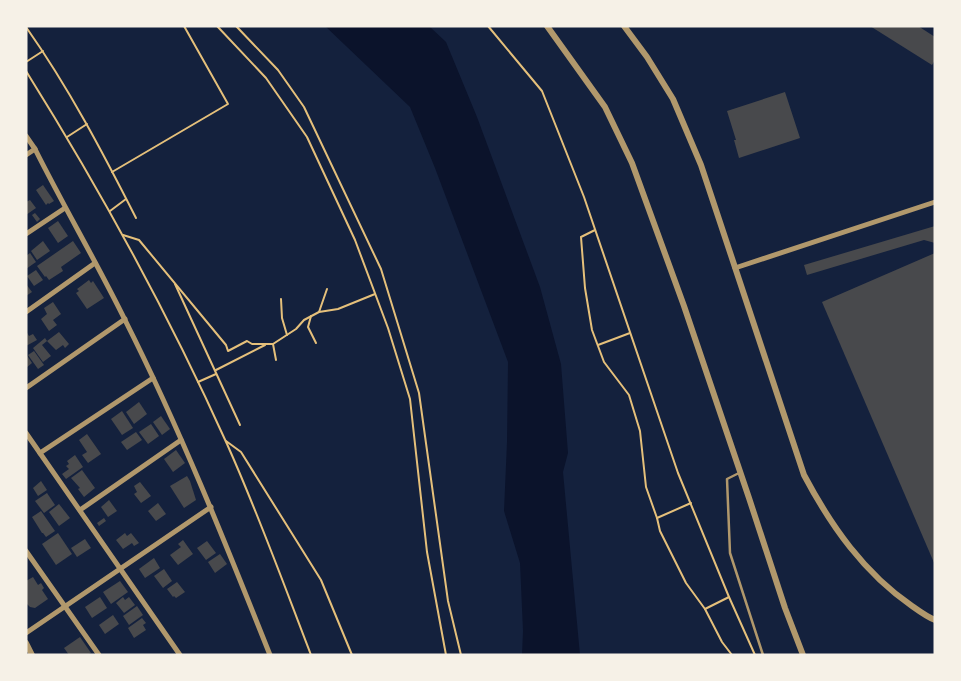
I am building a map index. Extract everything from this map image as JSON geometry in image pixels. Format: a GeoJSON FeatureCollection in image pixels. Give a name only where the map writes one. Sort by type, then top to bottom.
{"type":"FeatureCollection","features":[{"type":"Feature","properties":{"kind":"street"},"geometry":{"type":"LineString","coordinates":[[547,26],[605,107],[632,163],[684,306],[785,608],[803,655]]}},
{"type":"Feature","properties":{"kind":"street"},"geometry":{"type":"LineString","coordinates":[[624,26],[656,71],[680,114],[701,165],[804,475],[842,539],[868,568],[897,595],[935,620]]}},
{"type":"Feature","properties":{"kind":"street"},"geometry":{"type":"LineString","coordinates":[[26,136],[35,149],[125,319],[153,378],[211,507],[270,655]]}},
{"type":"Feature","properties":{"kind":"street"},"geometry":{"type":"LineString","coordinates":[[26,156],[35,149]]}},
{"type":"Feature","properties":{"kind":"street"},"geometry":{"type":"LineString","coordinates":[[735,268],[935,202]]}},
{"type":"Feature","properties":{"kind":"street"},"geometry":{"type":"LineString","coordinates":[[26,234],[65,208]]}},
{"type":"Feature","properties":{"kind":"street"},"geometry":{"type":"LineString","coordinates":[[26,312],[95,263]]}},
{"type":"Feature","properties":{"kind":"street"},"geometry":{"type":"LineString","coordinates":[[26,388],[125,319]]}},
{"type":"Feature","properties":{"kind":"street"},"geometry":{"type":"LineString","coordinates":[[40,453],[153,378]]}},
{"type":"Feature","properties":{"kind":"street"},"geometry":{"type":"LineString","coordinates":[[26,433],[180,655]]}},
{"type":"Feature","properties":{"kind":"street"},"geometry":{"type":"LineString","coordinates":[[80,510],[181,440]]}},
{"type":"Feature","properties":{"kind":"street"},"geometry":{"type":"LineString","coordinates":[[26,633],[211,507]]}},
{"type":"Feature","properties":{"kind":"street"},"geometry":{"type":"LineString","coordinates":[[26,551],[99,655]]}},
{"type":"Feature","properties":{"kind":"street"},"geometry":{"type":"LineString","coordinates":[[26,643],[32,655]]}},
{"type":"Feature","properties":{"kind":"lane"},"geometry":{"type":"LineString","coordinates":[[741,472],[727,479],[730,553],[763,655]]}},
{"type":"Feature","properties":{"kind":"path"},"geometry":{"type":"LineString","coordinates":[[112,172],[228,104],[184,26]]}},
{"type":"Feature","properties":{"kind":"path"},"geometry":{"type":"LineString","coordinates":[[217,26],[266,78],[307,137],[355,240],[388,328],[410,399],[427,552],[446,655]]}},
{"type":"Feature","properties":{"kind":"path"},"geometry":{"type":"LineString","coordinates":[[236,26],[278,70],[304,107],[382,269],[420,393],[448,601],[461,655]]}},
{"type":"Feature","properties":{"kind":"path"},"geometry":{"type":"LineString","coordinates":[[488,26],[542,91],[596,230],[678,473],[729,598],[755,655]]}},
{"type":"Feature","properties":{"kind":"path"},"geometry":{"type":"LineString","coordinates":[[26,27],[43,51],[87,124],[136,218]]}},
{"type":"Feature","properties":{"kind":"path"},"geometry":{"type":"LineString","coordinates":[[26,62],[43,51]]}},
{"type":"Feature","properties":{"kind":"path"},"geometry":{"type":"LineString","coordinates":[[26,71],[110,211],[175,334],[225,440],[311,655]]}},
{"type":"Feature","properties":{"kind":"path"},"geometry":{"type":"LineString","coordinates":[[67,137],[87,124]]}},
{"type":"Feature","properties":{"kind":"path"},"geometry":{"type":"LineString","coordinates":[[110,211],[126,199]]}},
{"type":"Feature","properties":{"kind":"path"},"geometry":{"type":"LineString","coordinates":[[596,230],[581,237],[585,288],[592,330],[604,362],[629,395],[640,431],[646,487],[660,531],[686,583],[705,609],[714,630],[732,655]]}},
{"type":"Feature","properties":{"kind":"path"},"geometry":{"type":"LineString","coordinates":[[123,236],[139,240],[226,345],[228,351],[247,341],[252,344],[273,344],[296,329],[304,320],[319,312],[338,309],[375,294]]}},
{"type":"Feature","properties":{"kind":"path"},"geometry":{"type":"LineString","coordinates":[[173,281],[240,425]]}},
{"type":"Feature","properties":{"kind":"path"},"geometry":{"type":"LineString","coordinates":[[319,312],[327,289]]}},
{"type":"Feature","properties":{"kind":"path"},"geometry":{"type":"LineString","coordinates":[[281,299],[282,318],[287,335]]}},
{"type":"Feature","properties":{"kind":"path"},"geometry":{"type":"LineString","coordinates":[[311,316],[308,327],[316,343]]}},
{"type":"Feature","properties":{"kind":"path"},"geometry":{"type":"LineString","coordinates":[[598,345],[630,333]]}},
{"type":"Feature","properties":{"kind":"path"},"geometry":{"type":"LineString","coordinates":[[198,382],[267,344]]}},
{"type":"Feature","properties":{"kind":"path"},"geometry":{"type":"LineString","coordinates":[[273,344],[276,360]]}},
{"type":"Feature","properties":{"kind":"path"},"geometry":{"type":"LineString","coordinates":[[225,440],[241,452],[322,580],[352,655]]}},
{"type":"Feature","properties":{"kind":"path"},"geometry":{"type":"LineString","coordinates":[[657,518],[690,503]]}},
{"type":"Feature","properties":{"kind":"path"},"geometry":{"type":"LineString","coordinates":[[705,609],[729,598]]}},
{"type":"Feature","properties":{"kind":"water"},"geometry":{"type":"Polygon","coordinates":[[[325,26],[429,26],[446,42],[477,117],[540,287],[561,364],[568,453],[563,472],[580,655],[522,655],[523,631],[520,563],[504,511],[508,362],[410,107],[325,26]]]}},
{"type":"Feature","properties":{"kind":"building"},"geometry":{"type":"Polygon","coordinates":[[[870,26],[918,26],[935,37],[935,60],[932,65],[870,26]]]}},
{"type":"Feature","properties":{"kind":"building"},"geometry":{"type":"Polygon","coordinates":[[[785,92],[800,138],[739,158],[734,140],[736,140],[727,111],[785,92]]]}},
{"type":"Feature","properties":{"kind":"building"},"geometry":{"type":"Polygon","coordinates":[[[43,185],[54,201],[46,205],[36,190],[43,185]]]}},
{"type":"Feature","properties":{"kind":"building"},"geometry":{"type":"Polygon","coordinates":[[[30,200],[36,208],[26,215],[26,202],[30,200]]]}},
{"type":"Feature","properties":{"kind":"building"},"geometry":{"type":"Polygon","coordinates":[[[35,213],[40,219],[37,222],[32,215],[35,213]]]}},
{"type":"Feature","properties":{"kind":"building"},"geometry":{"type":"Polygon","coordinates":[[[58,221],[68,236],[58,243],[48,228],[58,221]]]}},
{"type":"Feature","properties":{"kind":"building"},"geometry":{"type":"Polygon","coordinates":[[[935,226],[935,243],[924,240],[807,275],[804,265],[935,226]]]}},
{"type":"Feature","properties":{"kind":"building"},"geometry":{"type":"Polygon","coordinates":[[[43,241],[50,251],[37,260],[31,251],[43,241]]]}},
{"type":"Feature","properties":{"kind":"building"},"geometry":{"type":"Polygon","coordinates":[[[73,241],[81,253],[61,267],[63,271],[49,280],[37,266],[73,241]]]}},
{"type":"Feature","properties":{"kind":"building"},"geometry":{"type":"Polygon","coordinates":[[[30,253],[36,262],[26,269],[26,256],[30,253]]]}},
{"type":"Feature","properties":{"kind":"building"},"geometry":{"type":"Polygon","coordinates":[[[935,253],[935,565],[822,302],[935,253]]]}},
{"type":"Feature","properties":{"kind":"building"},"geometry":{"type":"Polygon","coordinates":[[[36,270],[43,280],[34,286],[27,276],[36,270]]]}},
{"type":"Feature","properties":{"kind":"building"},"geometry":{"type":"Polygon","coordinates":[[[89,280],[91,283],[93,281],[104,298],[87,309],[76,293],[79,291],[77,289],[89,280]]]}},
{"type":"Feature","properties":{"kind":"building"},"geometry":{"type":"Polygon","coordinates":[[[26,284],[32,292],[26,296],[26,284]]]}},
{"type":"Feature","properties":{"kind":"building"},"geometry":{"type":"Polygon","coordinates":[[[53,302],[61,314],[53,320],[57,325],[49,331],[41,319],[47,314],[44,308],[53,302]]]}},
{"type":"Feature","properties":{"kind":"building"},"geometry":{"type":"Polygon","coordinates":[[[26,331],[29,336],[33,334],[37,340],[26,346],[26,331]]]}},
{"type":"Feature","properties":{"kind":"building"},"geometry":{"type":"Polygon","coordinates":[[[59,332],[69,344],[65,348],[63,345],[56,350],[47,341],[59,332]]]}},
{"type":"Feature","properties":{"kind":"building"},"geometry":{"type":"Polygon","coordinates":[[[45,338],[47,341],[42,345],[51,356],[43,362],[33,348],[45,338]]]}},
{"type":"Feature","properties":{"kind":"building"},"geometry":{"type":"Polygon","coordinates":[[[34,351],[44,365],[38,369],[28,355],[34,351]]]}},
{"type":"Feature","properties":{"kind":"building"},"geometry":{"type":"Polygon","coordinates":[[[26,354],[32,363],[26,368],[26,354]]]}},
{"type":"Feature","properties":{"kind":"building"},"geometry":{"type":"Polygon","coordinates":[[[139,402],[147,414],[134,424],[126,412],[139,402]]]}},
{"type":"Feature","properties":{"kind":"building"},"geometry":{"type":"Polygon","coordinates":[[[122,411],[133,428],[122,435],[111,419],[122,411]]]}},
{"type":"Feature","properties":{"kind":"building"},"geometry":{"type":"Polygon","coordinates":[[[161,416],[170,429],[162,435],[153,422],[161,416]]]}},
{"type":"Feature","properties":{"kind":"building"},"geometry":{"type":"Polygon","coordinates":[[[151,424],[159,436],[148,444],[139,432],[151,424]]]}},
{"type":"Feature","properties":{"kind":"building"},"geometry":{"type":"Polygon","coordinates":[[[136,432],[142,440],[127,450],[121,442],[136,432]]]}},
{"type":"Feature","properties":{"kind":"building"},"geometry":{"type":"Polygon","coordinates":[[[87,434],[101,454],[88,463],[82,455],[87,452],[79,440],[87,434]]]}},
{"type":"Feature","properties":{"kind":"building"},"geometry":{"type":"Polygon","coordinates":[[[176,450],[185,463],[173,472],[164,459],[176,450]]]}},
{"type":"Feature","properties":{"kind":"building"},"geometry":{"type":"Polygon","coordinates":[[[75,455],[83,467],[66,479],[62,474],[69,469],[66,466],[69,464],[67,461],[75,455]]]}},
{"type":"Feature","properties":{"kind":"building"},"geometry":{"type":"Polygon","coordinates":[[[82,470],[95,488],[84,497],[78,489],[80,488],[71,478],[82,470]]]}},
{"type":"Feature","properties":{"kind":"building"},"geometry":{"type":"Polygon","coordinates":[[[187,476],[196,500],[184,508],[170,486],[187,476]]]}},
{"type":"Feature","properties":{"kind":"building"},"geometry":{"type":"Polygon","coordinates":[[[41,481],[47,490],[38,496],[33,488],[41,481]]]}},
{"type":"Feature","properties":{"kind":"building"},"geometry":{"type":"Polygon","coordinates":[[[140,482],[151,496],[141,503],[134,494],[137,492],[134,486],[140,482]]]}},
{"type":"Feature","properties":{"kind":"building"},"geometry":{"type":"Polygon","coordinates":[[[47,493],[55,505],[44,513],[35,501],[47,493]]]}},
{"type":"Feature","properties":{"kind":"building"},"geometry":{"type":"Polygon","coordinates":[[[109,500],[117,511],[108,517],[101,507],[109,500]]]}},
{"type":"Feature","properties":{"kind":"building"},"geometry":{"type":"Polygon","coordinates":[[[158,503],[166,514],[156,521],[148,511],[158,503]]]}},
{"type":"Feature","properties":{"kind":"building"},"geometry":{"type":"Polygon","coordinates":[[[59,504],[70,518],[59,526],[49,512],[59,504]]]}},
{"type":"Feature","properties":{"kind":"building"},"geometry":{"type":"Polygon","coordinates":[[[41,511],[55,531],[46,537],[32,517],[41,511]]]}},
{"type":"Feature","properties":{"kind":"building"},"geometry":{"type":"Polygon","coordinates":[[[104,518],[106,521],[99,526],[97,523],[104,518]]]}},
{"type":"Feature","properties":{"kind":"building"},"geometry":{"type":"Polygon","coordinates":[[[58,533],[72,554],[56,565],[42,544],[58,533]]]}},
{"type":"Feature","properties":{"kind":"building"},"geometry":{"type":"Polygon","coordinates":[[[125,533],[127,536],[131,533],[139,543],[134,546],[132,543],[123,549],[116,540],[125,533]]]}},
{"type":"Feature","properties":{"kind":"building"},"geometry":{"type":"Polygon","coordinates":[[[85,539],[91,548],[77,557],[71,548],[85,539]]]}},
{"type":"Feature","properties":{"kind":"building"},"geometry":{"type":"Polygon","coordinates":[[[183,540],[193,554],[178,565],[170,555],[181,547],[178,544],[183,540]]]}},
{"type":"Feature","properties":{"kind":"building"},"geometry":{"type":"Polygon","coordinates":[[[207,541],[216,553],[206,560],[197,548],[207,541]]]}},
{"type":"Feature","properties":{"kind":"building"},"geometry":{"type":"Polygon","coordinates":[[[220,554],[227,564],[215,573],[208,562],[220,554]]]}},
{"type":"Feature","properties":{"kind":"building"},"geometry":{"type":"Polygon","coordinates":[[[154,558],[160,568],[145,578],[139,569],[154,558]]]}},
{"type":"Feature","properties":{"kind":"building"},"geometry":{"type":"Polygon","coordinates":[[[164,569],[172,581],[163,588],[154,576],[164,569]]]}},
{"type":"Feature","properties":{"kind":"building"},"geometry":{"type":"Polygon","coordinates":[[[33,577],[38,585],[41,583],[44,588],[42,590],[48,599],[35,608],[30,607],[26,603],[26,581],[33,577]]]}},
{"type":"Feature","properties":{"kind":"building"},"geometry":{"type":"Polygon","coordinates":[[[120,581],[128,592],[111,604],[103,592],[120,581]]]}},
{"type":"Feature","properties":{"kind":"building"},"geometry":{"type":"Polygon","coordinates":[[[177,582],[185,592],[176,598],[167,589],[177,582]]]}},
{"type":"Feature","properties":{"kind":"building"},"geometry":{"type":"Polygon","coordinates":[[[100,597],[107,608],[92,618],[85,607],[100,597]]]}},
{"type":"Feature","properties":{"kind":"building"},"geometry":{"type":"Polygon","coordinates":[[[123,597],[125,600],[129,597],[135,605],[124,613],[116,603],[123,597]]]}},
{"type":"Feature","properties":{"kind":"building"},"geometry":{"type":"Polygon","coordinates":[[[137,606],[143,615],[129,625],[123,616],[137,606]]]}},
{"type":"Feature","properties":{"kind":"building"},"geometry":{"type":"Polygon","coordinates":[[[113,615],[119,624],[105,634],[99,625],[113,615]]]}},
{"type":"Feature","properties":{"kind":"building"},"geometry":{"type":"Polygon","coordinates":[[[142,618],[146,623],[143,625],[146,630],[134,638],[128,628],[142,618]]]}},
{"type":"Feature","properties":{"kind":"building"},"geometry":{"type":"Polygon","coordinates":[[[80,637],[91,653],[87,655],[69,655],[64,648],[80,637]]]}}]}
